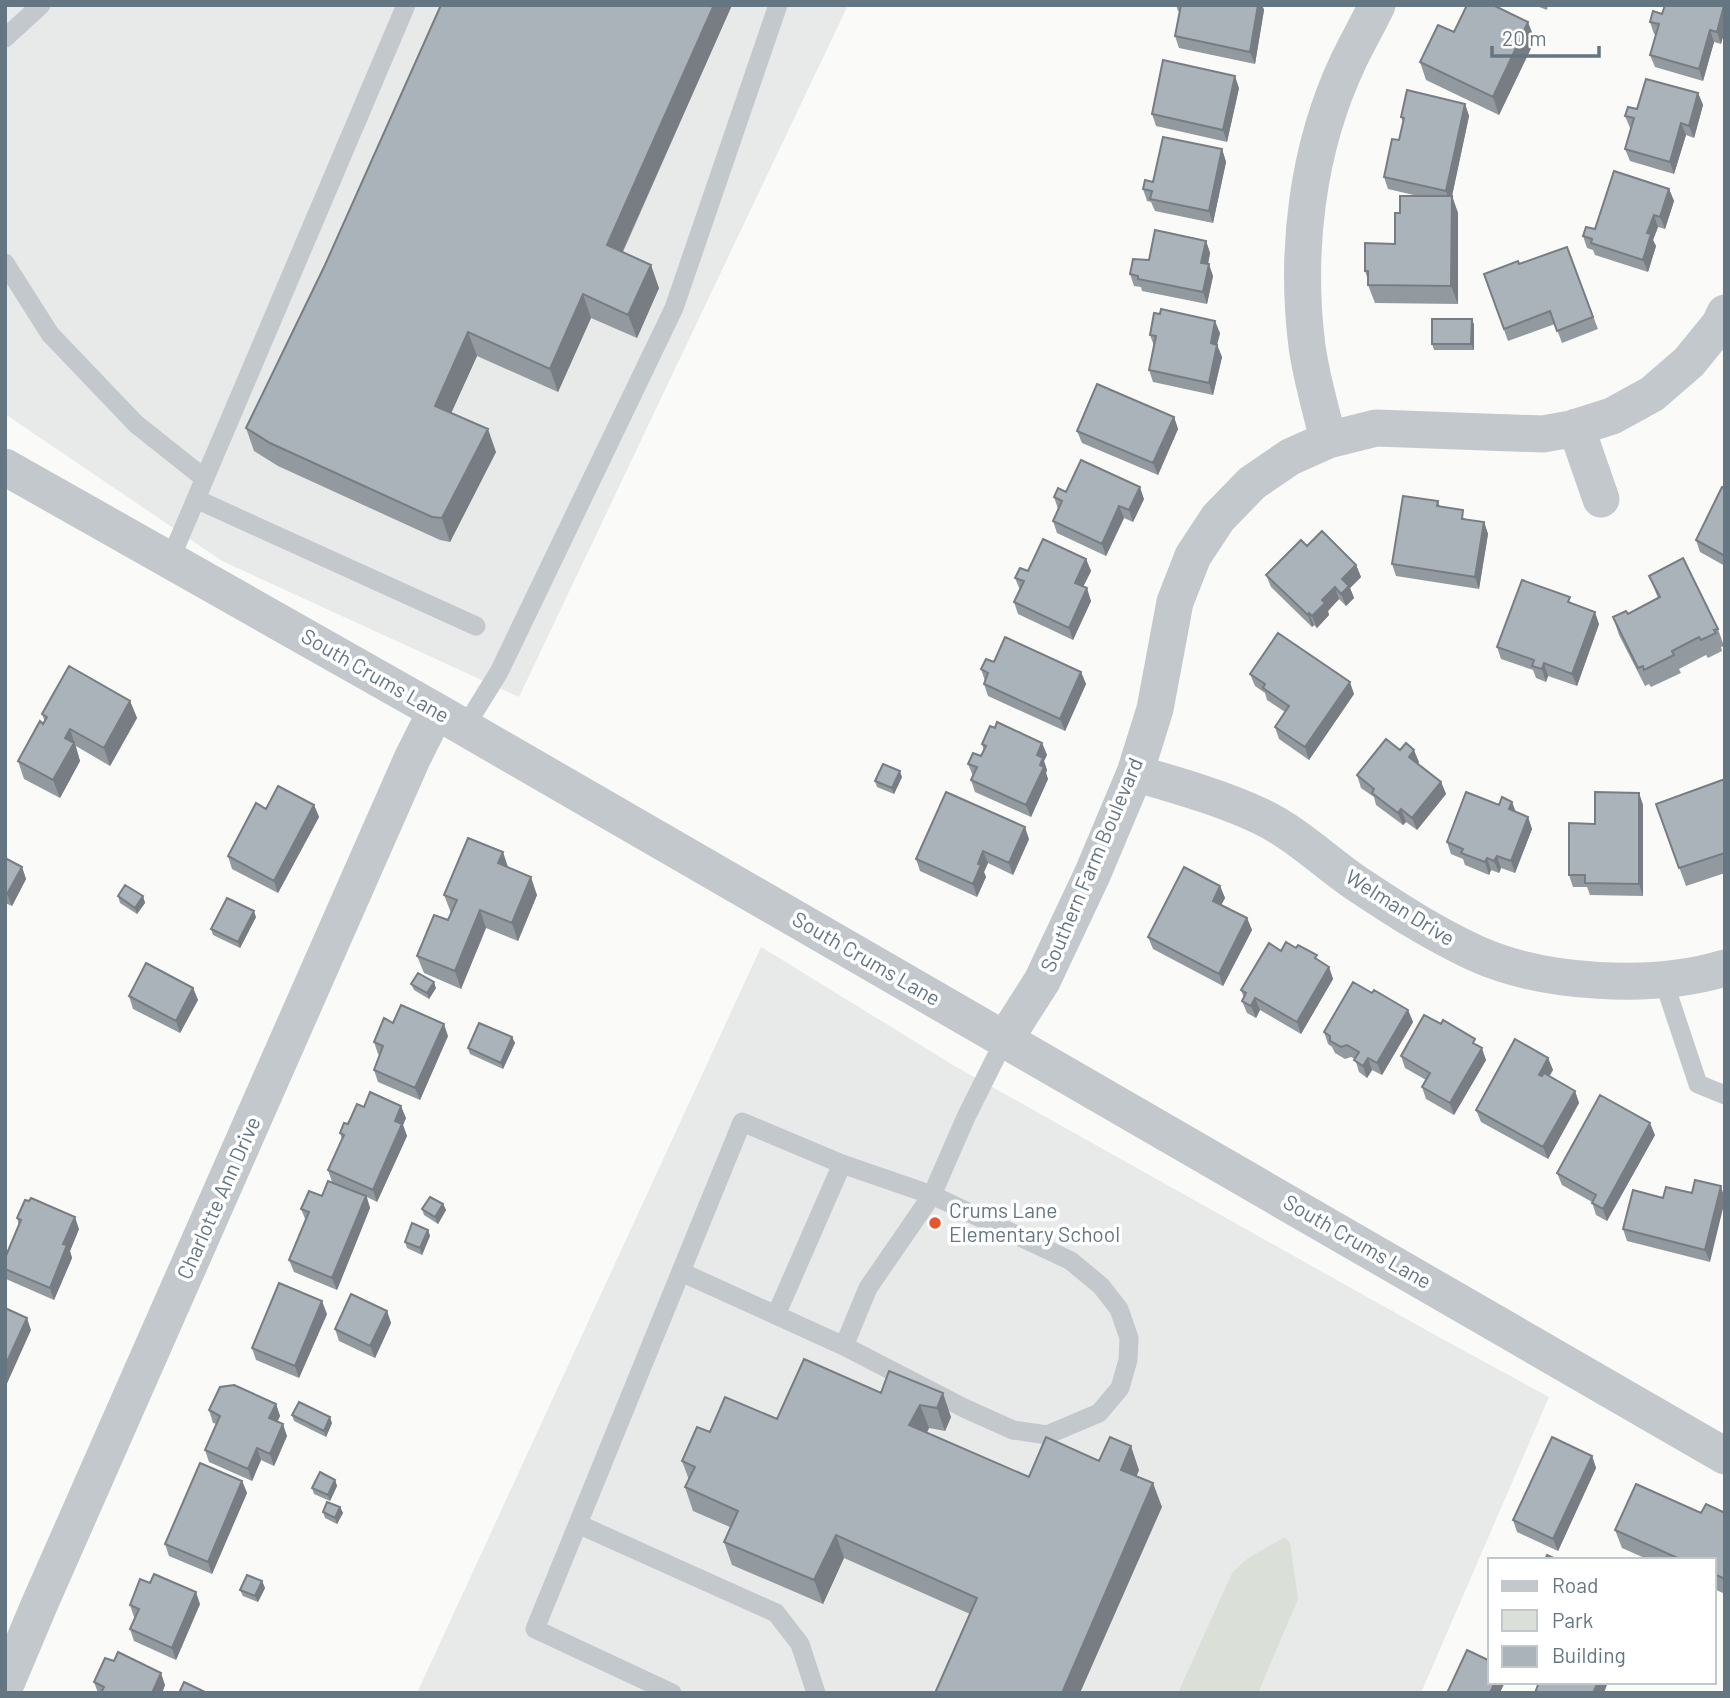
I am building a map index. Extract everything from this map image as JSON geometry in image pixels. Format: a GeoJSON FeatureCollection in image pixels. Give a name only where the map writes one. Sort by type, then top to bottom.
{"type":"FeatureCollection","features":[{"type":"Feature","properties":{"kind":"street"},"geometry":{"type":"LineString","coordinates":[[1328,440],[1307,347],[1302,272],[1309,192],[1324,125],[1347,64],[1377,5]]}},
{"type":"Feature","properties":{"kind":"street","name":"Southern Farm Boulevard"},"geometry":{"type":"LineString","coordinates":[[1005,1039],[1042,981],[1093,875],[1135,773],[1154,709],[1175,602],[1193,556],[1218,518],[1252,482],[1290,457],[1328,440],[1376,428],[1543,434],[1612,416],[1652,394],[1689,362],[1720,324],[1725,313]]}},
{"type":"Feature","properties":{"kind":"street"},"geometry":{"type":"LineString","coordinates":[[1576,427],[1601,499]]}},
{"type":"Feature","properties":{"kind":"street","name":"South Crums Lane"},"geometry":{"type":"LineString","coordinates":[[5,467],[451,719],[1725,1456]]}},
{"type":"Feature","properties":{"kind":"street","name":"Charlotte Ann Drive"},"geometry":{"type":"LineString","coordinates":[[5,1686],[384,823],[451,719]]}},
{"type":"Feature","properties":{"kind":"street","name":"Welman Drive"},"geometry":{"type":"LineString","coordinates":[[1135,773],[1260,816],[1297,837],[1329,864],[1419,925],[1478,954],[1534,972],[1592,981],[1663,979],[1725,968]]}},
{"type":"Feature","properties":{"kind":"lane"},"geometry":{"type":"LineString","coordinates":[[170,560],[406,5]]}},
{"type":"Feature","properties":{"kind":"lane"},"geometry":{"type":"LineString","coordinates":[[451,719],[499,672],[674,308],[778,5]]}},
{"type":"Feature","properties":{"kind":"lane"},"geometry":{"type":"LineString","coordinates":[[5,38],[31,9]]}},
{"type":"Feature","properties":{"kind":"lane"},"geometry":{"type":"LineString","coordinates":[[5,263],[50,334],[136,424],[204,478]]}},
{"type":"Feature","properties":{"kind":"lane"},"geometry":{"type":"LineString","coordinates":[[196,499],[476,626]]}},
{"type":"Feature","properties":{"kind":"lane"},"geometry":{"type":"LineString","coordinates":[[1663,979],[1698,1084],[1725,1095]]}},
{"type":"Feature","properties":{"kind":"lane"},"geometry":{"type":"LineString","coordinates":[[844,1346],[868,1289],[932,1195],[1005,1039]]}},
{"type":"Feature","properties":{"kind":"lane"},"geometry":{"type":"LineString","coordinates":[[672,1693],[535,1629],[742,1122],[842,1164],[932,1195],[1071,1261],[1101,1286],[1119,1309],[1129,1338],[1128,1360],[1120,1388],[1099,1413],[1047,1435],[1013,1430],[964,1408],[844,1346],[681,1272]]}},
{"type":"Feature","properties":{"kind":"lane"},"geometry":{"type":"LineString","coordinates":[[776,1315],[842,1164]]}},
{"type":"Feature","properties":{"kind":"lane"},"geometry":{"type":"LineString","coordinates":[[578,1524],[776,1612],[800,1644],[816,1693]]}},
{"type":"Feature","properties":{"kind":"shaded area"},"geometry":{"type":"Polygon","coordinates":[[[5,5],[848,5],[519,697],[222,561],[5,414],[5,5]]]}},
{"type":"Feature","properties":{"kind":"shaded area","name":"Crums Lane Elementary School"},"geometry":{"type":"Polygon","coordinates":[[[761,947],[953,1065],[1549,1397],[1421,1693],[417,1693],[761,947]]]}},
{"type":"Feature","properties":{"kind":"green space"},"geometry":{"type":"Polygon","coordinates":[[[1285,1537],[1290,1543],[1298,1599],[1258,1693],[1178,1693],[1232,1573],[1248,1558],[1285,1537]]]}},
{"type":"Feature","properties":{"kind":"building"},"geometry":{"type":"Polygon","coordinates":[[[441,5],[714,5],[607,245],[651,265],[628,315],[583,294],[550,369],[468,332],[435,406],[488,429],[442,518],[432,517],[270,443],[246,428],[325,265],[441,5]]]}},
{"type":"Feature","properties":{"kind":"building"},"geometry":{"type":"Polygon","coordinates":[[[1181,5],[1258,5],[1250,52],[1175,36],[1181,5]]]}},
{"type":"Feature","properties":{"kind":"building"},"geometry":{"type":"Polygon","coordinates":[[[1467,5],[1493,5],[1528,22],[1493,97],[1420,62],[1438,25],[1454,32],[1467,5]]]}},
{"type":"Feature","properties":{"kind":"building"},"geometry":{"type":"Polygon","coordinates":[[[1665,5],[1724,5],[1717,32],[1710,30],[1699,69],[1650,55],[1659,24],[1650,22],[1653,11],[1662,14],[1665,5]]]}},
{"type":"Feature","properties":{"kind":"building"},"geometry":{"type":"Polygon","coordinates":[[[1163,60],[1235,76],[1223,130],[1152,114],[1163,60]]]}},
{"type":"Feature","properties":{"kind":"building"},"geometry":{"type":"Polygon","coordinates":[[[1646,79],[1698,93],[1689,126],[1681,123],[1670,162],[1625,149],[1634,118],[1625,116],[1628,107],[1637,109],[1646,79]]]}},
{"type":"Feature","properties":{"kind":"building"},"geometry":{"type":"Polygon","coordinates":[[[1407,90],[1465,104],[1446,191],[1384,177],[1392,139],[1399,140],[1407,90]]]}},
{"type":"Feature","properties":{"kind":"building"},"geometry":{"type":"Polygon","coordinates":[[[1163,137],[1222,149],[1209,211],[1150,199],[1152,191],[1143,189],[1145,180],[1153,182],[1163,137]]]}},
{"type":"Feature","properties":{"kind":"building"},"geometry":{"type":"Polygon","coordinates":[[[1614,171],[1669,189],[1660,217],[1654,215],[1647,233],[1651,234],[1643,260],[1591,243],[1592,239],[1583,236],[1586,227],[1595,229],[1614,171]]]}},
{"type":"Feature","properties":{"kind":"building"},"geometry":{"type":"Polygon","coordinates":[[[1400,196],[1452,196],[1451,286],[1368,285],[1365,243],[1395,244],[1395,213],[1400,213],[1400,196]]]}},
{"type":"Feature","properties":{"kind":"building"},"geometry":{"type":"Polygon","coordinates":[[[1155,230],[1206,241],[1201,263],[1209,264],[1203,292],[1138,279],[1138,276],[1130,274],[1133,259],[1149,260],[1155,230]]]}},
{"type":"Feature","properties":{"kind":"building"},"geometry":{"type":"Polygon","coordinates":[[[1567,247],[1593,317],[1557,331],[1550,311],[1504,329],[1484,274],[1567,247]]]}},
{"type":"Feature","properties":{"kind":"building"},"geometry":{"type":"Polygon","coordinates":[[[1161,309],[1215,321],[1211,343],[1217,345],[1209,383],[1149,370],[1156,336],[1150,335],[1154,313],[1160,314],[1161,309]]]}},
{"type":"Feature","properties":{"kind":"building"},"geometry":{"type":"Polygon","coordinates":[[[1432,319],[1472,319],[1471,344],[1432,344],[1432,319]]]}},
{"type":"Feature","properties":{"kind":"building"},"geometry":{"type":"Polygon","coordinates":[[[1097,384],[1174,417],[1153,463],[1077,431],[1097,384]]]}},
{"type":"Feature","properties":{"kind":"building"},"geometry":{"type":"Polygon","coordinates":[[[1081,460],[1140,487],[1129,510],[1119,506],[1102,544],[1053,521],[1062,501],[1054,497],[1058,488],[1066,492],[1081,460]]]}},
{"type":"Feature","properties":{"kind":"building"},"geometry":{"type":"Polygon","coordinates":[[[1722,487],[1725,488],[1725,556],[1696,540],[1722,487]]]}},
{"type":"Feature","properties":{"kind":"building"},"geometry":{"type":"Polygon","coordinates":[[[1403,496],[1438,501],[1437,506],[1463,510],[1462,519],[1484,522],[1475,577],[1392,564],[1403,496]]]}},
{"type":"Feature","properties":{"kind":"building"},"geometry":{"type":"Polygon","coordinates":[[[1322,531],[1356,565],[1342,579],[1349,586],[1341,594],[1335,587],[1322,600],[1325,603],[1312,616],[1266,575],[1301,540],[1307,546],[1322,531]]]}},
{"type":"Feature","properties":{"kind":"building"},"geometry":{"type":"Polygon","coordinates":[[[1043,539],[1086,559],[1075,583],[1087,588],[1069,628],[1014,602],[1024,581],[1015,578],[1020,568],[1028,571],[1043,539]]]}},
{"type":"Feature","properties":{"kind":"building"},"geometry":{"type":"Polygon","coordinates":[[[1683,558],[1718,629],[1714,630],[1716,633],[1701,640],[1699,637],[1672,651],[1674,655],[1644,670],[1643,666],[1638,668],[1613,617],[1626,611],[1628,614],[1660,597],[1649,576],[1683,558]]]}},
{"type":"Feature","properties":{"kind":"building"},"geometry":{"type":"Polygon","coordinates":[[[1522,580],[1570,597],[1568,602],[1595,612],[1572,674],[1544,663],[1542,669],[1532,666],[1534,660],[1497,647],[1522,580]]]}},
{"type":"Feature","properties":{"kind":"building"},"geometry":{"type":"Polygon","coordinates":[[[1278,633],[1350,682],[1305,747],[1275,727],[1289,706],[1263,688],[1265,684],[1250,674],[1278,633]]]}},
{"type":"Feature","properties":{"kind":"building"},"geometry":{"type":"Polygon","coordinates":[[[1005,637],[1081,672],[1060,719],[984,684],[988,673],[981,669],[986,659],[994,662],[1005,637]]]}},
{"type":"Feature","properties":{"kind":"building"},"geometry":{"type":"Polygon","coordinates":[[[69,666],[130,701],[104,748],[70,729],[65,738],[74,743],[53,780],[18,761],[40,721],[43,724],[47,717],[42,714],[69,666]]]}},
{"type":"Feature","properties":{"kind":"building"},"geometry":{"type":"Polygon","coordinates":[[[997,722],[1042,743],[1037,755],[1043,758],[1040,765],[1044,767],[1026,805],[971,780],[977,767],[968,764],[973,753],[981,756],[986,746],[982,744],[990,726],[995,728],[997,722]]]}},
{"type":"Feature","properties":{"kind":"building"},"geometry":{"type":"Polygon","coordinates":[[[1386,739],[1400,750],[1406,743],[1414,750],[1409,757],[1441,782],[1412,818],[1401,809],[1398,813],[1372,793],[1374,789],[1357,775],[1386,739]]]}},
{"type":"Feature","properties":{"kind":"building"},"geometry":{"type":"Polygon","coordinates":[[[883,764],[900,771],[892,788],[875,781],[883,764]]]}},
{"type":"Feature","properties":{"kind":"building"},"geometry":{"type":"Polygon","coordinates":[[[1725,779],[1725,853],[1679,868],[1656,804],[1725,779]]]}},
{"type":"Feature","properties":{"kind":"building"},"geometry":{"type":"Polygon","coordinates":[[[278,786],[314,805],[274,881],[228,856],[256,803],[266,809],[278,786]]]}},
{"type":"Feature","properties":{"kind":"building"},"geometry":{"type":"Polygon","coordinates":[[[946,792],[1025,827],[1009,863],[983,851],[978,864],[981,865],[973,884],[916,859],[946,792]]]}},
{"type":"Feature","properties":{"kind":"building"},"geometry":{"type":"Polygon","coordinates":[[[1466,792],[1499,805],[1502,797],[1512,802],[1509,809],[1528,817],[1511,861],[1497,856],[1494,861],[1487,858],[1485,862],[1461,853],[1463,849],[1447,842],[1466,792]]]}},
{"type":"Feature","properties":{"kind":"building"},"geometry":{"type":"Polygon","coordinates":[[[1595,792],[1639,793],[1639,884],[1585,883],[1585,875],[1569,875],[1569,823],[1595,824],[1595,792]]]}},
{"type":"Feature","properties":{"kind":"building"},"geometry":{"type":"Polygon","coordinates":[[[468,838],[503,852],[498,863],[531,877],[512,923],[480,910],[455,971],[417,956],[434,915],[448,920],[457,900],[444,895],[468,838]]]}},
{"type":"Feature","properties":{"kind":"building"},"geometry":{"type":"Polygon","coordinates":[[[5,858],[22,867],[7,894],[5,893],[5,858]]]}},
{"type":"Feature","properties":{"kind":"building"},"geometry":{"type":"Polygon","coordinates":[[[1184,867],[1220,886],[1213,901],[1247,918],[1219,974],[1148,937],[1184,867]]]}},
{"type":"Feature","properties":{"kind":"building"},"geometry":{"type":"Polygon","coordinates":[[[125,885],[143,896],[135,908],[118,896],[125,885]]]}},
{"type":"Feature","properties":{"kind":"building"},"geometry":{"type":"Polygon","coordinates":[[[227,898],[254,911],[238,942],[211,929],[227,898]]]}},
{"type":"Feature","properties":{"kind":"building"},"geometry":{"type":"Polygon","coordinates":[[[1286,942],[1317,955],[1315,958],[1329,967],[1297,1022],[1255,998],[1251,1006],[1242,1001],[1246,993],[1241,990],[1269,943],[1281,951],[1286,942]]]}},
{"type":"Feature","properties":{"kind":"building"},"geometry":{"type":"Polygon","coordinates":[[[146,963],[193,988],[176,1021],[129,996],[146,963]]]}},
{"type":"Feature","properties":{"kind":"building"},"geometry":{"type":"Polygon","coordinates":[[[418,973],[434,982],[427,993],[411,984],[418,973]]]}},
{"type":"Feature","properties":{"kind":"building"},"geometry":{"type":"Polygon","coordinates":[[[1353,982],[1372,993],[1374,990],[1408,1010],[1377,1063],[1368,1058],[1363,1066],[1354,1060],[1359,1052],[1347,1045],[1341,1047],[1330,1041],[1330,1036],[1324,1032],[1353,982]]]}},
{"type":"Feature","properties":{"kind":"building"},"geometry":{"type":"Polygon","coordinates":[[[401,1005],[444,1024],[415,1088],[374,1070],[383,1046],[374,1042],[384,1018],[393,1023],[401,1005]]]}},
{"type":"Feature","properties":{"kind":"building"},"geometry":{"type":"Polygon","coordinates":[[[1424,1015],[1441,1024],[1443,1020],[1475,1039],[1473,1043],[1482,1048],[1450,1103],[1422,1087],[1430,1073],[1401,1056],[1424,1015]]]}},
{"type":"Feature","properties":{"kind":"building"},"geometry":{"type":"Polygon","coordinates":[[[479,1023],[512,1037],[501,1063],[468,1048],[479,1023]]]}},
{"type":"Feature","properties":{"kind":"building"},"geometry":{"type":"Polygon","coordinates":[[[1515,1039],[1548,1058],[1539,1075],[1544,1073],[1575,1091],[1543,1147],[1476,1110],[1515,1039]]]}},
{"type":"Feature","properties":{"kind":"building"},"geometry":{"type":"Polygon","coordinates":[[[370,1092],[401,1106],[395,1121],[402,1124],[373,1190],[328,1170],[344,1135],[340,1133],[344,1123],[348,1124],[357,1104],[364,1107],[370,1092]]]}},
{"type":"Feature","properties":{"kind":"building"},"geometry":{"type":"Polygon","coordinates":[[[1600,1095],[1650,1123],[1603,1209],[1592,1203],[1596,1195],[1557,1173],[1600,1095]]]}},
{"type":"Feature","properties":{"kind":"building"},"geometry":{"type":"Polygon","coordinates":[[[1695,1180],[1721,1186],[1705,1250],[1623,1229],[1633,1190],[1663,1198],[1666,1187],[1692,1193],[1695,1180]]]}},
{"type":"Feature","properties":{"kind":"building"},"geometry":{"type":"Polygon","coordinates":[[[328,1181],[366,1196],[332,1278],[289,1260],[309,1212],[301,1209],[309,1191],[322,1196],[328,1181]]]}},
{"type":"Feature","properties":{"kind":"building"},"geometry":{"type":"Polygon","coordinates":[[[430,1197],[443,1204],[435,1217],[422,1209],[430,1197]]]}},
{"type":"Feature","properties":{"kind":"building"},"geometry":{"type":"Polygon","coordinates":[[[31,1198],[75,1217],[63,1244],[67,1245],[50,1288],[5,1269],[5,1258],[21,1220],[17,1218],[25,1200],[29,1201],[31,1198]]]}},
{"type":"Feature","properties":{"kind":"building"},"geometry":{"type":"Polygon","coordinates":[[[412,1223],[428,1230],[420,1248],[405,1242],[412,1223]]]}},
{"type":"Feature","properties":{"kind":"building"},"geometry":{"type":"Polygon","coordinates":[[[279,1283],[322,1301],[295,1366],[252,1348],[279,1283]]]}},
{"type":"Feature","properties":{"kind":"building"},"geometry":{"type":"Polygon","coordinates":[[[351,1294],[387,1311],[370,1346],[335,1329],[351,1294]]]}},
{"type":"Feature","properties":{"kind":"building"},"geometry":{"type":"Polygon","coordinates":[[[5,1308],[27,1318],[5,1366],[5,1308]]]}},
{"type":"Feature","properties":{"kind":"building"},"geometry":{"type":"Polygon","coordinates":[[[804,1359],[881,1393],[889,1371],[943,1393],[937,1408],[920,1405],[909,1425],[1029,1477],[1046,1437],[1099,1461],[1110,1437],[1131,1446],[1121,1470],[1153,1483],[1062,1693],[935,1693],[977,1598],[836,1535],[814,1580],[724,1542],[738,1511],[685,1487],[695,1467],[682,1461],[697,1427],[710,1432],[725,1397],[777,1419],[804,1359]]]}},
{"type":"Feature","properties":{"kind":"building"},"geometry":{"type":"Polygon","coordinates":[[[234,1385],[276,1404],[269,1418],[283,1424],[270,1454],[257,1448],[248,1469],[205,1450],[220,1416],[209,1410],[220,1387],[234,1385]]]}},
{"type":"Feature","properties":{"kind":"building"},"geometry":{"type":"Polygon","coordinates":[[[299,1402],[330,1417],[324,1431],[292,1415],[299,1402]]]}},
{"type":"Feature","properties":{"kind":"building"},"geometry":{"type":"Polygon","coordinates":[[[1552,1437],[1592,1456],[1553,1539],[1513,1520],[1552,1437]]]}},
{"type":"Feature","properties":{"kind":"building"},"geometry":{"type":"Polygon","coordinates":[[[200,1463],[242,1481],[208,1562],[165,1544],[200,1463]]]}},
{"type":"Feature","properties":{"kind":"building"},"geometry":{"type":"Polygon","coordinates":[[[320,1472],[335,1480],[328,1495],[312,1488],[320,1472]]]}},
{"type":"Feature","properties":{"kind":"building"},"geometry":{"type":"Polygon","coordinates":[[[1636,1484],[1701,1513],[1706,1504],[1725,1513],[1725,1579],[1716,1575],[1716,1558],[1678,1558],[1615,1530],[1636,1484]]]}},
{"type":"Feature","properties":{"kind":"building"},"geometry":{"type":"Polygon","coordinates":[[[327,1502],[340,1507],[335,1518],[323,1512],[327,1502]]]}},
{"type":"Feature","properties":{"kind":"building"},"geometry":{"type":"Polygon","coordinates":[[[154,1574],[196,1592],[172,1648],[130,1629],[139,1609],[130,1605],[140,1579],[150,1583],[154,1574]]]}},
{"type":"Feature","properties":{"kind":"building"},"geometry":{"type":"Polygon","coordinates":[[[247,1575],[262,1581],[255,1596],[240,1590],[247,1575]]]}},
{"type":"Feature","properties":{"kind":"building"},"geometry":{"type":"Polygon","coordinates":[[[1467,1650],[1488,1660],[1488,1684],[1494,1684],[1490,1693],[1447,1693],[1467,1650]]]}},
{"type":"Feature","properties":{"kind":"building"},"geometry":{"type":"Polygon","coordinates":[[[118,1652],[161,1673],[152,1693],[101,1693],[104,1687],[94,1682],[105,1658],[114,1661],[118,1652]]]}},
{"type":"Feature","properties":{"kind":"building"},"geometry":{"type":"Polygon","coordinates":[[[184,1682],[207,1693],[179,1693],[184,1682]]]}},
{"type":"Feature","properties":{"kind":"building"},"geometry":{"type":"Polygon","coordinates":[[[1538,1684],[1597,1684],[1593,1693],[1535,1693],[1538,1684]]]}},
{"type":"Feature","properties":{"kind":"place","name":"Crums Lane Elementary School"},"geometry":{"type":"Point","coordinates":[935,1223]}}]}
